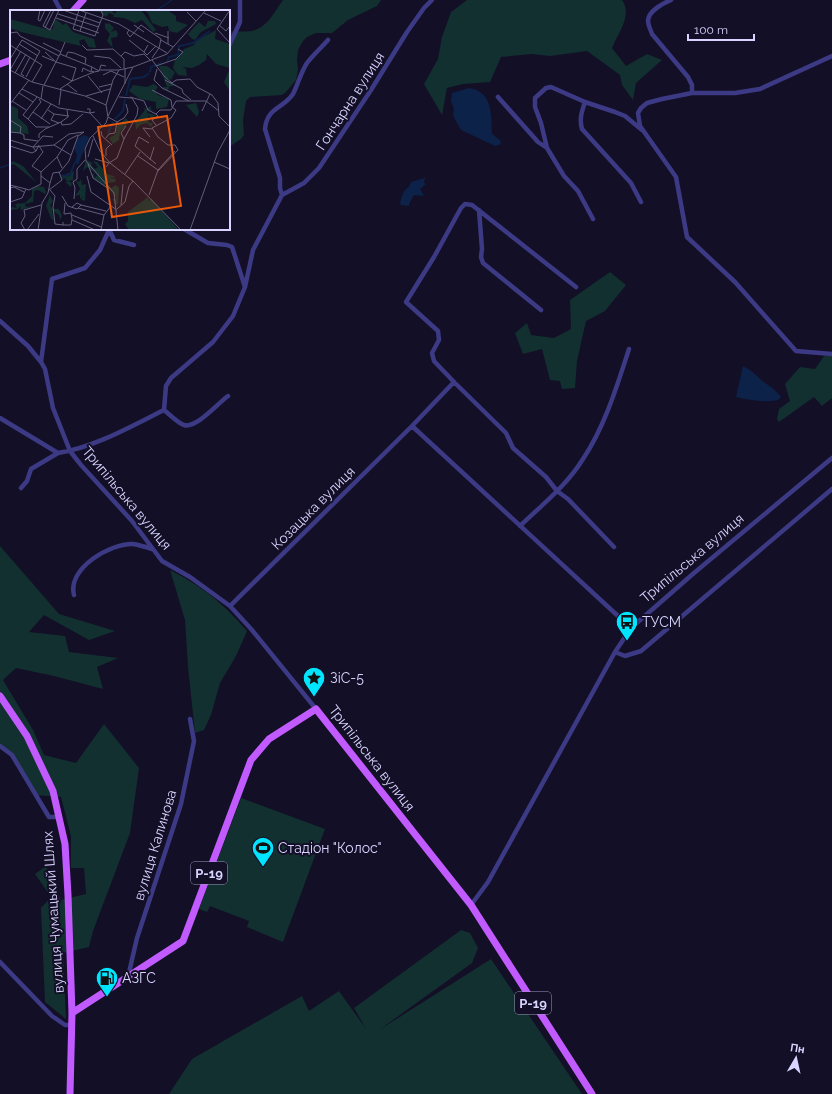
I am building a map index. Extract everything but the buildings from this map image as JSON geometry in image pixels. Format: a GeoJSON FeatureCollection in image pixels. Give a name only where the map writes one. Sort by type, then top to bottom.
{"type":"FeatureCollection","features":[{"type":"Feature","properties":{"kind":"main road"},"geometry":{"type":"LineString","coordinates":[[74,10],[83,0]]}},
{"type":"Feature","properties":{"kind":"main road"},"geometry":{"type":"LineString","coordinates":[[0,64],[10,60]]}},
{"type":"Feature","properties":{"kind":"main road","name":"вулиця Чумацький Шлях"},"geometry":{"type":"LineString","coordinates":[[0,696],[27,736],[53,791],[65,844],[72,1013],[70,1094]]}},
{"type":"Feature","properties":{"kind":"main road","name":"Трипільська вулиця"},"geometry":{"type":"LineString","coordinates":[[316,708],[471,905],[592,1094]]}},
{"type":"Feature","properties":{"kind":"main road","name":"Р-19"},"geometry":{"type":"LineString","coordinates":[[72,1013],[183,941],[251,760],[270,739],[316,708]]}},
{"type":"Feature","properties":{"kind":"street"},"geometry":{"type":"LineString","coordinates":[[55,0],[60,10]]}},
{"type":"Feature","properties":{"kind":"street"},"geometry":{"type":"LineString","coordinates":[[230,44],[240,22],[240,0]]}},
{"type":"Feature","properties":{"kind":"street","name":"Гончарна вулиця"},"geometry":{"type":"LineString","coordinates":[[282,195],[304,183],[319,168],[428,0]]}},
{"type":"Feature","properties":{"kind":"street","name":"Гончарна вулиця"},"geometry":{"type":"LineString","coordinates":[[424,8],[432,0]]}},
{"type":"Feature","properties":{"kind":"street"},"geometry":{"type":"LineString","coordinates":[[671,0],[651,13],[648,19],[649,26],[652,34],[688,77],[692,84],[692,93]]}},
{"type":"Feature","properties":{"kind":"street"},"geometry":{"type":"LineString","coordinates":[[164,410],[166,386],[171,378],[213,342],[233,316],[245,287],[254,250],[282,195],[280,178],[265,129],[266,122],[270,114],[289,99],[307,64],[328,40]]}},
{"type":"Feature","properties":{"kind":"street"},"geometry":{"type":"LineString","coordinates":[[832,56],[760,89],[735,93],[692,93],[647,103],[641,108],[638,114],[640,126],[676,176],[687,237],[735,282],[796,351],[832,354]]}},
{"type":"Feature","properties":{"kind":"street"},"geometry":{"type":"LineString","coordinates":[[593,219],[578,191],[564,176],[547,148],[541,123],[535,107],[535,98],[546,88],[551,87],[585,102],[625,116],[644,132]]}},
{"type":"Feature","properties":{"kind":"street"},"geometry":{"type":"LineString","coordinates":[[498,97],[538,142],[547,148]]}},
{"type":"Feature","properties":{"kind":"street"},"geometry":{"type":"LineString","coordinates":[[585,102],[580,115],[580,124],[582,129],[631,183],[641,202]]}},
{"type":"Feature","properties":{"kind":"street"},"geometry":{"type":"LineString","coordinates":[[576,287],[479,210],[472,205],[465,204],[461,208],[434,257],[406,302],[438,331],[439,340],[432,353],[434,360],[454,382],[506,433],[512,448],[546,477],[614,547]]}},
{"type":"Feature","properties":{"kind":"street"},"geometry":{"type":"LineString","coordinates":[[479,210],[482,249],[481,257],[483,263],[541,310]]}},
{"type":"Feature","properties":{"kind":"street"},"geometry":{"type":"LineString","coordinates":[[109,230],[114,240],[134,245]]}},
{"type":"Feature","properties":{"kind":"street"},"geometry":{"type":"LineString","coordinates":[[41,362],[52,279],[85,268],[100,250],[109,230]]}},
{"type":"Feature","properties":{"kind":"street"},"geometry":{"type":"LineString","coordinates":[[186,230],[208,243],[227,244],[232,247],[245,287]]}},
{"type":"Feature","properties":{"kind":"street","name":"Трипільська вулиця"},"geometry":{"type":"LineString","coordinates":[[0,321],[28,346],[41,362],[45,370],[53,408],[70,451],[81,465],[132,521],[162,561],[190,577],[230,606],[252,630],[316,708]]}},
{"type":"Feature","properties":{"kind":"street"},"geometry":{"type":"LineString","coordinates":[[520,526],[558,491],[583,460],[596,440],[629,349]]}},
{"type":"Feature","properties":{"kind":"street","name":"Козацька вулиця"},"geometry":{"type":"LineString","coordinates":[[230,606],[412,426],[454,382]]}},
{"type":"Feature","properties":{"kind":"street"},"geometry":{"type":"LineString","coordinates":[[164,410],[184,426],[192,425],[202,419],[219,402],[228,396]]}},
{"type":"Feature","properties":{"kind":"street"},"geometry":{"type":"LineString","coordinates":[[21,488],[27,480],[31,469],[58,453],[70,451],[122,432],[164,410]]}},
{"type":"Feature","properties":{"kind":"street"},"geometry":{"type":"LineString","coordinates":[[0,418],[58,453]]}},
{"type":"Feature","properties":{"kind":"street"},"geometry":{"type":"LineString","coordinates":[[412,426],[631,628]]}},
{"type":"Feature","properties":{"kind":"street","name":"Трипільська вулиця"},"geometry":{"type":"LineString","coordinates":[[471,905],[488,882],[615,652],[631,628],[694,573],[832,458]]}},
{"type":"Feature","properties":{"kind":"street"},"geometry":{"type":"LineString","coordinates":[[615,652],[625,656],[641,652],[832,489]]}},
{"type":"Feature","properties":{"kind":"street"},"geometry":{"type":"LineString","coordinates":[[74,595],[73,590],[75,582],[80,571],[94,557],[116,546],[133,544],[152,549]]}},
{"type":"Feature","properties":{"kind":"street","name":"вулиця Калинова"},"geometry":{"type":"LineString","coordinates":[[128,977],[137,938],[181,804],[194,741],[190,719]]}},
{"type":"Feature","properties":{"kind":"street"},"geometry":{"type":"LineString","coordinates":[[0,746],[12,754],[49,817],[60,817]]}},
{"type":"Feature","properties":{"kind":"street"},"geometry":{"type":"LineString","coordinates":[[1,965],[52,1016],[65,1026],[72,1025]]}},
{"type":"Feature","properties":{"kind":"green space"},"geometry":{"type":"Polygon","coordinates":[[[283,0],[381,0],[377,6],[348,20],[332,33],[316,33],[307,37],[298,50],[298,70],[296,80],[282,95],[250,97],[246,101],[243,120],[244,135],[241,139],[230,146],[230,31],[253,31],[263,26],[283,0]]]}},
{"type":"Feature","properties":{"kind":"green space"},"geometry":{"type":"Polygon","coordinates":[[[467,0],[622,0],[626,12],[625,18],[612,48],[626,66],[647,54],[662,60],[636,83],[633,100],[622,85],[620,75],[587,51],[550,56],[532,54],[501,57],[490,82],[463,84],[447,88],[442,115],[424,84],[438,59],[442,37],[451,12],[467,0]]]}},
{"type":"Feature","properties":{"kind":"green space"},"geometry":{"type":"Polygon","coordinates":[[[610,272],[626,285],[605,311],[586,321],[577,361],[575,388],[562,389],[560,381],[550,380],[542,349],[523,354],[515,333],[527,323],[531,335],[554,338],[571,329],[570,300],[610,272]]]}},
{"type":"Feature","properties":{"kind":"green space"},"geometry":{"type":"Polygon","coordinates":[[[824,356],[832,356],[832,398],[822,406],[814,397],[779,422],[777,419],[779,409],[790,401],[785,384],[800,367],[815,369],[824,356]]]}},
{"type":"Feature","properties":{"kind":"green space"},"geometry":{"type":"Polygon","coordinates":[[[0,546],[59,614],[115,631],[89,640],[44,615],[29,632],[65,636],[69,652],[118,658],[97,667],[103,689],[16,668],[3,680],[33,730],[44,755],[76,763],[104,724],[139,768],[130,833],[93,931],[89,947],[63,953],[66,1019],[45,1002],[41,908],[51,897],[35,874],[46,866],[61,900],[86,894],[84,868],[71,868],[71,836],[61,797],[36,795],[12,755],[0,746],[0,546]]]}},
{"type":"Feature","properties":{"kind":"green space"},"geometry":{"type":"Polygon","coordinates":[[[170,570],[203,589],[212,596],[247,631],[236,656],[220,683],[211,715],[204,730],[195,733],[185,620],[170,570]]]}},
{"type":"Feature","properties":{"kind":"green space","name":"Стадіон \"Колос\""},"geometry":{"type":"Polygon","coordinates":[[[241,798],[325,829],[283,942],[247,927],[249,921],[210,906],[207,912],[199,909],[241,798]]]}},
{"type":"Feature","properties":{"kind":"green space"},"geometry":{"type":"Polygon","coordinates":[[[461,930],[470,933],[478,948],[472,963],[379,1030],[491,959],[582,1094],[169,1094],[192,1059],[302,996],[309,1011],[339,991],[366,1029],[354,1008],[461,930]]]}},
{"type":"Feature","properties":{"kind":"water"},"geometry":{"type":"Polygon","coordinates":[[[469,88],[477,90],[487,99],[491,112],[492,134],[500,140],[501,144],[495,146],[461,130],[453,116],[454,109],[451,101],[452,93],[469,88]]]}},
{"type":"Feature","properties":{"kind":"water"},"geometry":{"type":"Polygon","coordinates":[[[425,178],[424,183],[426,184],[420,189],[424,196],[414,195],[409,206],[401,205],[400,203],[403,194],[411,182],[425,178]]]}},
{"type":"Feature","properties":{"kind":"water"},"geometry":{"type":"Polygon","coordinates":[[[743,366],[771,387],[781,397],[778,400],[762,401],[736,397],[743,366]]]}},
{"type":"Feature","properties":{"kind":"waterway"},"geometry":{"type":"LineString","coordinates":[[157,10],[172,0]]}},
{"type":"Feature","properties":{"kind":"waterway"},"geometry":{"type":"LineString","coordinates":[[0,168],[10,164]]}},
{"type":"Feature","properties":{"kind":"place","name":"ТУСМ"},"geometry":{"type":"Point","coordinates":[627,642]}},
{"type":"Feature","properties":{"kind":"place","name":"ЗіС-5"},"geometry":{"type":"Point","coordinates":[314,698]}},
{"type":"Feature","properties":{"kind":"place","name":"Стадіон \"Колос\""},"geometry":{"type":"Point","coordinates":[263,868]}},
{"type":"Feature","properties":{"kind":"place","name":"АЗГС"},"geometry":{"type":"Point","coordinates":[107,998]}}]}
